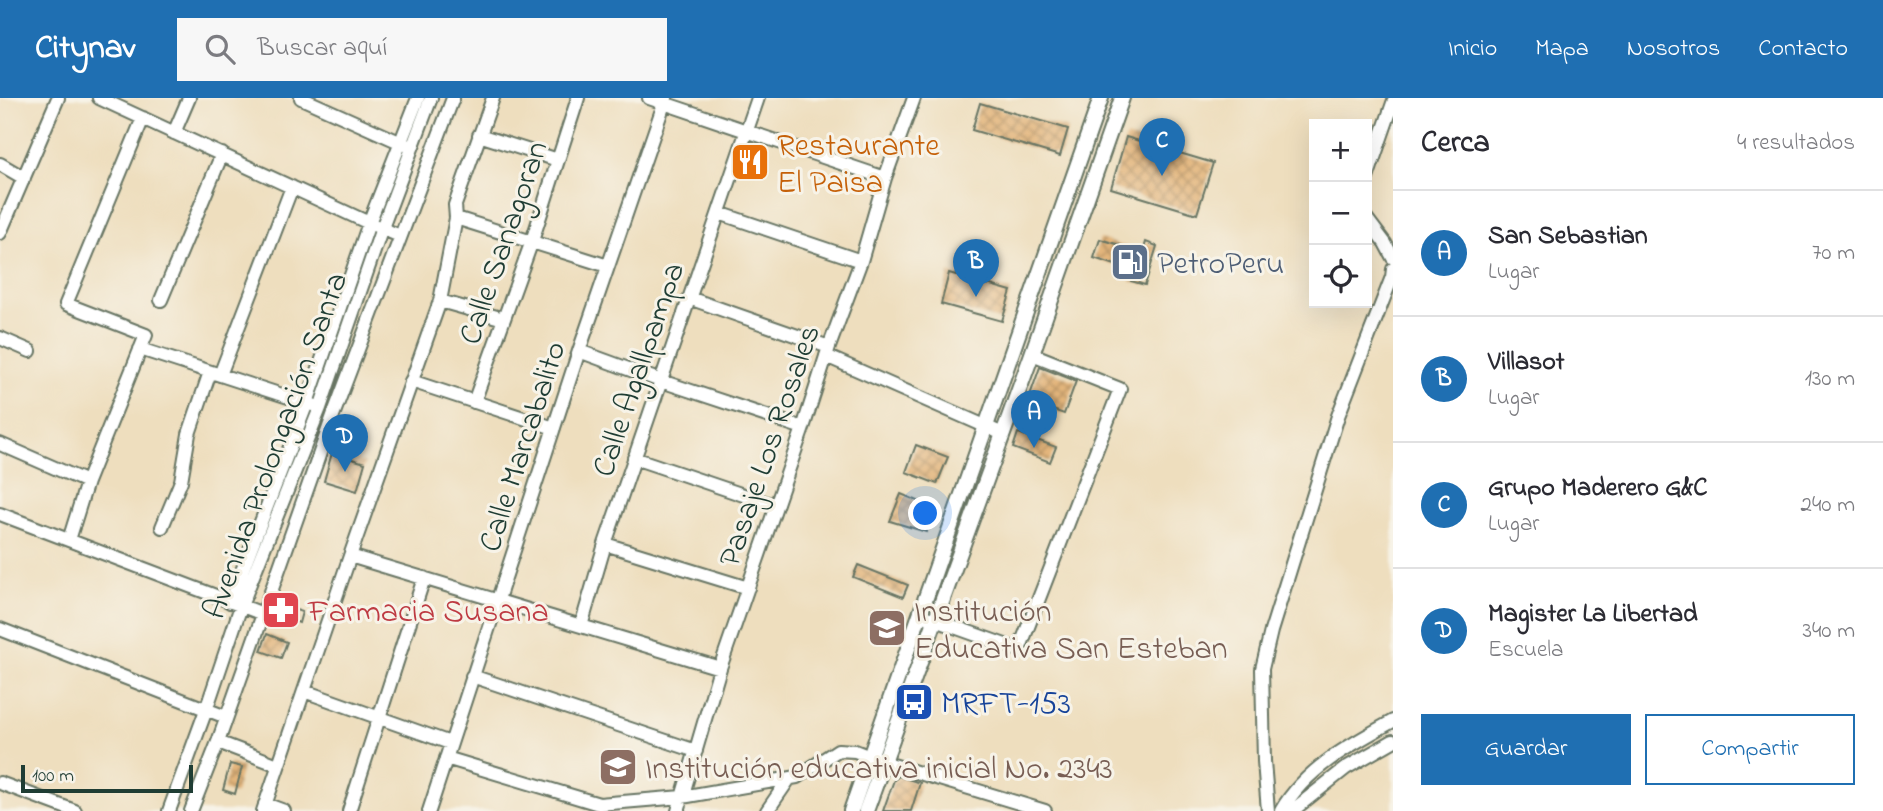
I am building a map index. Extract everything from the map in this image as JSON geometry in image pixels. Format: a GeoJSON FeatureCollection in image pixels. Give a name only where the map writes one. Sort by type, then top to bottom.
{"type":"FeatureCollection","features":[{"type":"Feature","properties":{"kind":"main road"},"geometry":{"type":"LineString","coordinates":[[866,811],[877,760],[921,615],[1101,98]]}},
{"type":"Feature","properties":{"kind":"main road"},"geometry":{"type":"LineString","coordinates":[[851,811],[877,760],[936,620],[1122,98]]}},
{"type":"Feature","properties":{"kind":"street"},"geometry":{"type":"LineString","coordinates":[[0,233],[58,98]]}},
{"type":"Feature","properties":{"kind":"street"},"geometry":{"type":"LineString","coordinates":[[99,98],[400,236]]}},
{"type":"Feature","properties":{"kind":"street"},"geometry":{"type":"LineString","coordinates":[[174,133],[189,98]]}},
{"type":"Feature","properties":{"kind":"street"},"geometry":{"type":"LineString","coordinates":[[301,98],[407,145],[418,98]]}},
{"type":"Feature","properties":{"kind":"street","name":"Avenida Prolongación Santa"},"geometry":{"type":"LineString","coordinates":[[169,811],[206,710],[235,604],[369,223],[431,98]]}},
{"type":"Feature","properties":{"kind":"street","name":"Avenida Prolongación Santa"},"geometry":{"type":"LineString","coordinates":[[191,811],[334,413],[453,98]]}},
{"type":"Feature","properties":{"kind":"street"},"geometry":{"type":"LineString","coordinates":[[284,811],[264,808],[440,301],[456,218],[455,205],[493,98]]}},
{"type":"Feature","properties":{"kind":"street","name":"Calle Sanagoran"},"geometry":{"type":"LineString","coordinates":[[474,401],[532,241],[578,98]]}},
{"type":"Feature","properties":{"kind":"street"},"geometry":{"type":"LineString","coordinates":[[649,98],[665,100],[885,178]]}},
{"type":"Feature","properties":{"kind":"street","name":"Calle Agallpampa"},"geometry":{"type":"LineString","coordinates":[[581,626],[605,544],[758,98]]}},
{"type":"Feature","properties":{"kind":"street","name":"Pasaje Los Rosales"},"geometry":{"type":"LineString","coordinates":[[678,811],[720,668],[827,351],[861,261],[885,178],[914,98]]}},
{"type":"Feature","properties":{"kind":"street","name":"Calle Marcabalito"},"geometry":{"type":"LineString","coordinates":[[429,811],[579,351],[665,100]]}},
{"type":"Feature","properties":{"kind":"street"},"geometry":{"type":"LineString","coordinates":[[1372,164],[1393,103]]}},
{"type":"Feature","properties":{"kind":"street"},"geometry":{"type":"LineString","coordinates":[[69,540],[87,482],[146,335],[66,304],[143,118]]}},
{"type":"Feature","properties":{"kind":"street"},"geometry":{"type":"LineString","coordinates":[[479,135],[558,160]]}},
{"type":"Feature","properties":{"kind":"street","name":"Avenida Prolongación Santa"},"geometry":{"type":"LineString","coordinates":[[235,604],[320,408],[382,228],[407,145]]}},
{"type":"Feature","properties":{"kind":"street"},"geometry":{"type":"LineString","coordinates":[[161,300],[222,154]]}},
{"type":"Feature","properties":{"kind":"street"},"geometry":{"type":"LineString","coordinates":[[0,164],[24,178]]}},
{"type":"Feature","properties":{"kind":"street"},"geometry":{"type":"LineString","coordinates":[[162,527],[181,481],[189,434],[292,187]]}},
{"type":"Feature","properties":{"kind":"street"},"geometry":{"type":"LineString","coordinates":[[719,213],[861,261]]}},
{"type":"Feature","properties":{"kind":"street"},"geometry":{"type":"LineString","coordinates":[[456,218],[608,266]]}},
{"type":"Feature","properties":{"kind":"street"},"geometry":{"type":"LineString","coordinates":[[1372,226],[1393,258]]}},
{"type":"Feature","properties":{"kind":"street"},"geometry":{"type":"LineString","coordinates":[[1268,811],[1262,669],[1271,631],[1338,416],[1393,269]]}},
{"type":"Feature","properties":{"kind":"street"},"geometry":{"type":"LineString","coordinates":[[689,298],[827,351],[1003,434]]}},
{"type":"Feature","properties":{"kind":"street"},"geometry":{"type":"LineString","coordinates":[[440,301],[504,319]]}},
{"type":"Feature","properties":{"kind":"street"},"geometry":{"type":"LineString","coordinates":[[0,338],[30,351]]}},
{"type":"Feature","properties":{"kind":"street"},"geometry":{"type":"LineString","coordinates":[[140,349],[334,413]]}},
{"type":"Feature","properties":{"kind":"street"},"geometry":{"type":"LineString","coordinates":[[579,351],[661,382],[803,428]]}},
{"type":"Feature","properties":{"kind":"street"},"geometry":{"type":"LineString","coordinates":[[921,615],[1019,650],[1120,389],[1032,355]]}},
{"type":"Feature","properties":{"kind":"street"},"geometry":{"type":"LineString","coordinates":[[411,381],[554,428]]}},
{"type":"Feature","properties":{"kind":"street"},"geometry":{"type":"LineString","coordinates":[[0,444],[87,482]]}},
{"type":"Feature","properties":{"kind":"street"},"geometry":{"type":"LineString","coordinates":[[634,458],[776,506]]}},
{"type":"Feature","properties":{"kind":"street"},"geometry":{"type":"LineString","coordinates":[[0,514],[263,614]]}},
{"type":"Feature","properties":{"kind":"street"},"geometry":{"type":"LineString","coordinates":[[605,544],[748,588]]}},
{"type":"Feature","properties":{"kind":"street"},"geometry":{"type":"LineString","coordinates":[[350,556],[720,668]]}},
{"type":"Feature","properties":{"kind":"street"},"geometry":{"type":"LineString","coordinates":[[349,811],[424,578]]}},
{"type":"Feature","properties":{"kind":"street"},"geometry":{"type":"LineString","coordinates":[[0,629],[226,718]]}},
{"type":"Feature","properties":{"kind":"street"},"geometry":{"type":"LineString","coordinates":[[472,676],[696,751]]}},
{"type":"Feature","properties":{"kind":"street"},"geometry":{"type":"LineString","coordinates":[[304,691],[450,743]]}},
{"type":"Feature","properties":{"kind":"street"},"geometry":{"type":"LineString","coordinates":[[1281,811],[1303,780],[1360,739],[1393,721]]}},
{"type":"Feature","properties":{"kind":"street"},"geometry":{"type":"LineString","coordinates":[[218,742],[278,765]]}},
{"type":"Feature","properties":{"kind":"street"},"geometry":{"type":"LineString","coordinates":[[1292,811],[1346,768],[1391,745]]}},
{"type":"Feature","properties":{"kind":"street"},"geometry":{"type":"LineString","coordinates":[[446,758],[598,807],[682,797],[789,779],[797,777],[838,750],[855,751],[1045,811]]}},
{"type":"Feature","properties":{"kind":"street"},"geometry":{"type":"LineString","coordinates":[[767,811],[789,779]]}},
{"type":"Feature","properties":{"kind":"street"},"geometry":{"type":"LineString","coordinates":[[0,783],[75,811]]}},
{"type":"Feature","properties":{"kind":"building"},"geometry":{"type":"Polygon","coordinates":[[[980,103],[1068,129],[1060,156],[972,130],[980,103]]]}},
{"type":"Feature","properties":{"kind":"building"},"geometry":{"type":"Polygon","coordinates":[[[1126,137],[1213,163],[1197,214],[1111,188],[1126,137]]]}},
{"type":"Feature","properties":{"kind":"building","name":"PetroPeru"},"geometry":{"type":"Polygon","coordinates":[[[1100,239],[1143,252],[1146,242],[1157,246],[1145,285],[1131,281],[1134,271],[1094,258],[1100,239]]]}},
{"type":"Feature","properties":{"kind":"building"},"geometry":{"type":"Polygon","coordinates":[[[949,273],[1011,291],[1002,321],[941,304],[949,273]]]}},
{"type":"Feature","properties":{"kind":"building"},"geometry":{"type":"Polygon","coordinates":[[[1040,367],[1076,381],[1064,414],[1028,401],[1040,367]]]}},
{"type":"Feature","properties":{"kind":"building"},"geometry":{"type":"Polygon","coordinates":[[[1018,433],[1056,447],[1050,462],[1013,448],[1018,433]]]}},
{"type":"Feature","properties":{"kind":"building"},"geometry":{"type":"Polygon","coordinates":[[[916,445],[948,457],[937,484],[906,472],[916,445]]]}},
{"type":"Feature","properties":{"kind":"building"},"geometry":{"type":"Polygon","coordinates":[[[332,453],[365,463],[357,491],[324,481],[332,453]]]}},
{"type":"Feature","properties":{"kind":"building"},"geometry":{"type":"Polygon","coordinates":[[[901,494],[935,508],[926,532],[890,521],[901,494]]]}},
{"type":"Feature","properties":{"kind":"building"},"geometry":{"type":"Polygon","coordinates":[[[858,565],[908,585],[903,597],[853,577],[858,565]]]}},
{"type":"Feature","properties":{"kind":"building"},"geometry":{"type":"Polygon","coordinates":[[[277,604],[302,612],[299,623],[274,614],[277,604]]]}},
{"type":"Feature","properties":{"kind":"building"},"geometry":{"type":"Polygon","coordinates":[[[267,634],[287,642],[281,658],[261,651],[267,634]]]}},
{"type":"Feature","properties":{"kind":"building"},"geometry":{"type":"Polygon","coordinates":[[[230,764],[242,767],[235,794],[223,790],[230,764]]]}},
{"type":"Feature","properties":{"kind":"building"},"geometry":{"type":"Polygon","coordinates":[[[899,776],[920,783],[911,811],[883,811],[894,780],[899,776]]]}},
{"type":"Feature","properties":{"kind":"place","name":"Restaurante El Paisa"},"geometry":{"type":"Point","coordinates":[750,162]}},
{"type":"Feature","properties":{"kind":"place","name":"Grupo Maderero G&C"},"geometry":{"type":"Point","coordinates":[1162,176]}},
{"type":"Feature","properties":{"kind":"place","name":"PetroPeru"},"geometry":{"type":"Point","coordinates":[1130,262]}},
{"type":"Feature","properties":{"kind":"place","name":"Villasot"},"geometry":{"type":"Point","coordinates":[976,297]}},
{"type":"Feature","properties":{"kind":"place","name":"San Sebastian"},"geometry":{"type":"Point","coordinates":[1034,448]}},
{"type":"Feature","properties":{"kind":"place","name":"Magister La Libertad"},"geometry":{"type":"Point","coordinates":[345,472]}},
{"type":"Feature","properties":{"kind":"place","name":"Farmacia Susana"},"geometry":{"type":"Point","coordinates":[281,610]}},
{"type":"Feature","properties":{"kind":"place","name":"Institución Educativa San Esteban"},"geometry":{"type":"Point","coordinates":[887,628]}},
{"type":"Feature","properties":{"kind":"place","name":"MRFT-153"},"geometry":{"type":"Point","coordinates":[914,702]}},
{"type":"Feature","properties":{"kind":"place","name":"Institución educativa inicial No. 2343"},"geometry":{"type":"Point","coordinates":[618,767]}}]}
